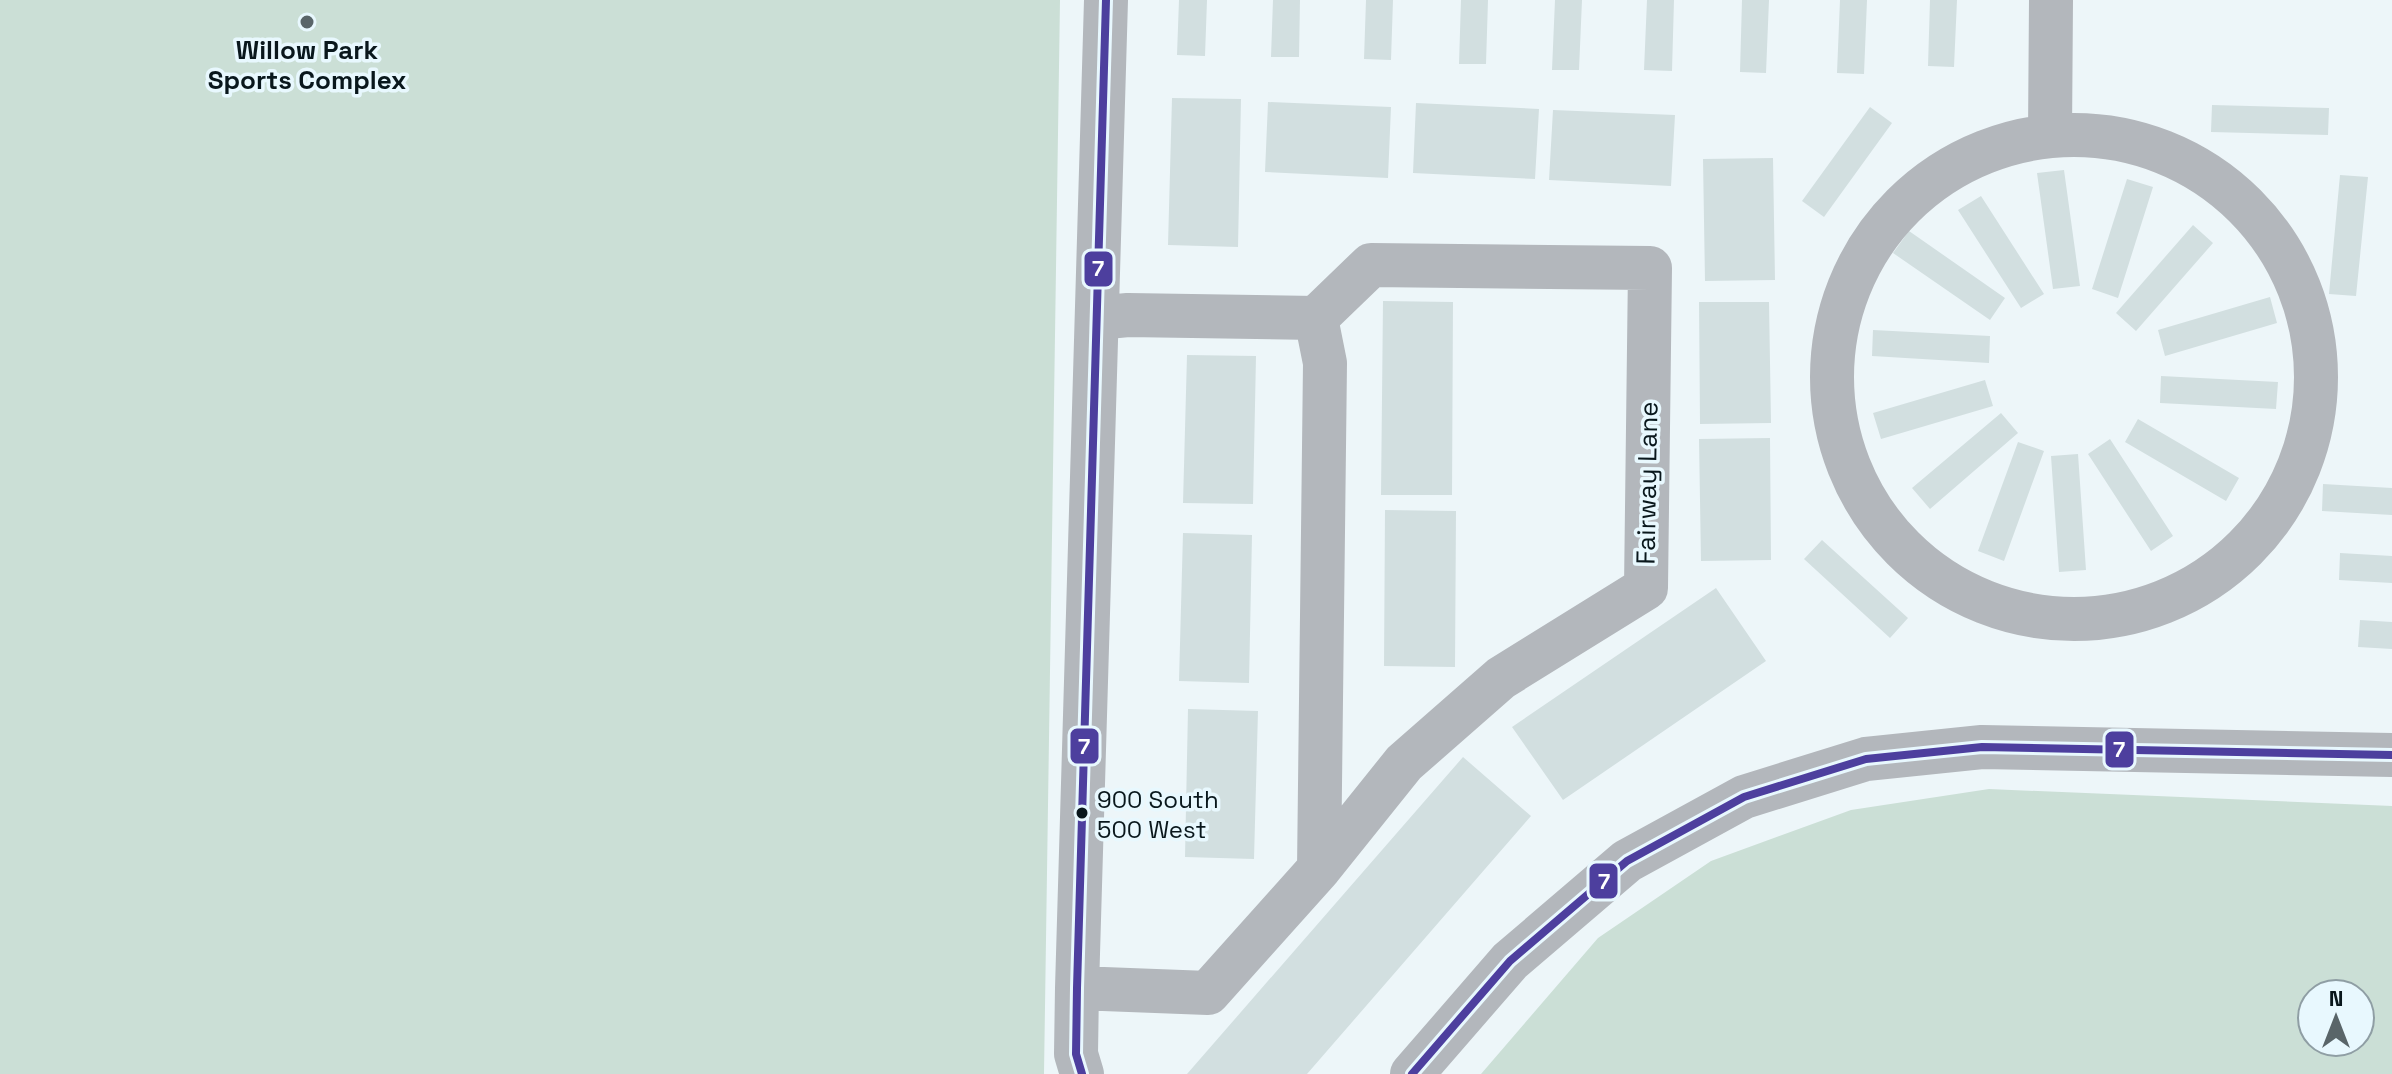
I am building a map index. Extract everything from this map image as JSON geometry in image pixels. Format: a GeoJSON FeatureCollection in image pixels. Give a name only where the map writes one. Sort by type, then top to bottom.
{"type":"FeatureCollection","features":[{"type":"Feature","properties":{"kind":"street"},"geometry":{"type":"LineString","coordinates":[[1082,1074],[1076,1054],[1077,988],[1106,0]]}},
{"type":"Feature","properties":{"kind":"street"},"geometry":{"type":"LineString","coordinates":[[2050,135],[2051,0]]}},
{"type":"Feature","properties":{"kind":"street"},"geometry":{"type":"LineString","coordinates":[[2050,135],[2130,140],[2203,170],[2263,222],[2303,291],[2319,369],[2309,447],[2274,519],[2218,575],[2147,610],[2068,621],[1989,606],[1925,571],[1875,519],[1861,493],[1842,454],[1829,382],[1839,310],[1869,244],[1917,190],[1979,152],[2050,135]]}},
{"type":"Feature","properties":{"kind":"street","name":"Fairway Lane"},"geometry":{"type":"LineString","coordinates":[[1077,988],[1208,993],[1319,869],[1404,763],[1501,678],[1646,588],[1650,268],[1371,265],[1316,318]]}},
{"type":"Feature","properties":{"kind":"street"},"geometry":{"type":"LineString","coordinates":[[1097,318],[1128,315],[1316,318],[1325,363],[1319,869]]}},
{"type":"Feature","properties":{"kind":"street"},"geometry":{"type":"LineString","coordinates":[[1412,1074],[1510,961],[1627,861],[1744,797],[1866,759],[1982,747],[2392,755]]}},
{"type":"Feature","properties":{"kind":"green space"},"geometry":{"type":"Polygon","coordinates":[[[0,0],[1060,0],[1044,1074],[0,1074],[0,0]]]}},
{"type":"Feature","properties":{"kind":"green space"},"geometry":{"type":"Polygon","coordinates":[[[1989,789],[2392,806],[2392,1074],[1481,1074],[1598,938],[1711,861],[1851,810],[1989,789]]]}},
{"type":"Feature","properties":{"kind":"building"},"geometry":{"type":"Polygon","coordinates":[[[1179,0],[1207,0],[1205,56],[1177,55],[1179,0]]]}},
{"type":"Feature","properties":{"kind":"building"},"geometry":{"type":"Polygon","coordinates":[[[1273,0],[1300,0],[1299,57],[1271,57],[1273,0]]]}},
{"type":"Feature","properties":{"kind":"building"},"geometry":{"type":"Polygon","coordinates":[[[1366,0],[1393,0],[1391,60],[1364,59],[1366,0]]]}},
{"type":"Feature","properties":{"kind":"building"},"geometry":{"type":"Polygon","coordinates":[[[1461,0],[1488,0],[1486,64],[1459,64],[1461,0]]]}},
{"type":"Feature","properties":{"kind":"building"},"geometry":{"type":"Polygon","coordinates":[[[1555,0],[1582,0],[1579,70],[1552,70],[1555,0]]]}},
{"type":"Feature","properties":{"kind":"building"},"geometry":{"type":"Polygon","coordinates":[[[1647,0],[1674,0],[1672,71],[1644,70],[1647,0]]]}},
{"type":"Feature","properties":{"kind":"building"},"geometry":{"type":"Polygon","coordinates":[[[1742,0],[1769,0],[1766,73],[1740,72],[1742,0]]]}},
{"type":"Feature","properties":{"kind":"building"},"geometry":{"type":"Polygon","coordinates":[[[1840,0],[1867,0],[1864,74],[1837,73],[1840,0]]]}},
{"type":"Feature","properties":{"kind":"building"},"geometry":{"type":"Polygon","coordinates":[[[1930,0],[1957,0],[1954,67],[1928,66],[1930,0]]]}},
{"type":"Feature","properties":{"kind":"building"},"geometry":{"type":"Polygon","coordinates":[[[1172,98],[1241,99],[1238,247],[1168,245],[1172,98]]]}},
{"type":"Feature","properties":{"kind":"building"},"geometry":{"type":"Polygon","coordinates":[[[1268,102],[1391,107],[1388,178],[1265,172],[1268,102]]]}},
{"type":"Feature","properties":{"kind":"building"},"geometry":{"type":"Polygon","coordinates":[[[1416,103],[1539,109],[1535,179],[1413,173],[1416,103]]]}},
{"type":"Feature","properties":{"kind":"building"},"geometry":{"type":"Polygon","coordinates":[[[2212,105],[2329,108],[2328,135],[2211,132],[2212,105]]]}},
{"type":"Feature","properties":{"kind":"building"},"geometry":{"type":"Polygon","coordinates":[[[1870,107],[1892,123],[1824,217],[1802,201],[1870,107]]]}},
{"type":"Feature","properties":{"kind":"building"},"geometry":{"type":"Polygon","coordinates":[[[1553,110],[1675,115],[1671,186],[1549,180],[1553,110]]]}},
{"type":"Feature","properties":{"kind":"building"},"geometry":{"type":"Polygon","coordinates":[[[1773,158],[1775,280],[1705,281],[1703,159],[1773,158]]]}},
{"type":"Feature","properties":{"kind":"building"},"geometry":{"type":"Polygon","coordinates":[[[2064,170],[2080,286],[2053,289],[2037,173],[2064,170]]]}},
{"type":"Feature","properties":{"kind":"building"},"geometry":{"type":"Polygon","coordinates":[[[2340,175],[2368,177],[2356,296],[2329,294],[2340,175]]]}},
{"type":"Feature","properties":{"kind":"building"},"geometry":{"type":"Polygon","coordinates":[[[2127,179],[2153,187],[2118,298],[2092,289],[2127,179]]]}},
{"type":"Feature","properties":{"kind":"building"},"geometry":{"type":"Polygon","coordinates":[[[1981,196],[2044,294],[2021,308],[1958,210],[1981,196]]]}},
{"type":"Feature","properties":{"kind":"building"},"geometry":{"type":"Polygon","coordinates":[[[2193,225],[2213,243],[2136,331],[2116,313],[2193,225]]]}},
{"type":"Feature","properties":{"kind":"building"},"geometry":{"type":"Polygon","coordinates":[[[1909,231],[2005,298],[1990,320],[1893,253],[1909,231]]]}},
{"type":"Feature","properties":{"kind":"building"},"geometry":{"type":"Polygon","coordinates":[[[2270,297],[2277,323],[2165,356],[2158,330],[2270,297]]]}},
{"type":"Feature","properties":{"kind":"building"},"geometry":{"type":"Polygon","coordinates":[[[1383,301],[1453,302],[1452,495],[1381,495],[1383,301]]]}},
{"type":"Feature","properties":{"kind":"building"},"geometry":{"type":"Polygon","coordinates":[[[1699,302],[1769,302],[1771,423],[1700,424],[1699,302]]]}},
{"type":"Feature","properties":{"kind":"building"},"geometry":{"type":"Polygon","coordinates":[[[1873,330],[1990,336],[1989,363],[1872,356],[1873,330]]]}},
{"type":"Feature","properties":{"kind":"building"},"geometry":{"type":"Polygon","coordinates":[[[1187,355],[1256,356],[1253,504],[1183,503],[1187,355]]]}},
{"type":"Feature","properties":{"kind":"building"},"geometry":{"type":"Polygon","coordinates":[[[2161,376],[2278,382],[2276,409],[2160,403],[2161,376]]]}},
{"type":"Feature","properties":{"kind":"building"},"geometry":{"type":"Polygon","coordinates":[[[1985,380],[1993,406],[1881,439],[1873,413],[1985,380]]]}},
{"type":"Feature","properties":{"kind":"building"},"geometry":{"type":"Polygon","coordinates":[[[2001,413],[2018,433],[1930,509],[1912,488],[2001,413]]]}},
{"type":"Feature","properties":{"kind":"building"},"geometry":{"type":"Polygon","coordinates":[[[2138,419],[2239,478],[2226,501],[2125,442],[2138,419]]]}},
{"type":"Feature","properties":{"kind":"building"},"geometry":{"type":"Polygon","coordinates":[[[1770,438],[1771,560],[1701,561],[1699,439],[1770,438]]]}},
{"type":"Feature","properties":{"kind":"building"},"geometry":{"type":"Polygon","coordinates":[[[2110,439],[2173,536],[2151,551],[2088,454],[2110,439]]]}},
{"type":"Feature","properties":{"kind":"building"},"geometry":{"type":"Polygon","coordinates":[[[2018,442],[2044,451],[2004,561],[1978,551],[2018,442]]]}},
{"type":"Feature","properties":{"kind":"building"},"geometry":{"type":"Polygon","coordinates":[[[2078,454],[2086,570],[2059,572],[2051,456],[2078,454]]]}},
{"type":"Feature","properties":{"kind":"building"},"geometry":{"type":"Polygon","coordinates":[[[2323,484],[2392,488],[2392,515],[2322,511],[2323,484]]]}},
{"type":"Feature","properties":{"kind":"building"},"geometry":{"type":"Polygon","coordinates":[[[1385,510],[1456,511],[1455,667],[1384,666],[1385,510]]]}},
{"type":"Feature","properties":{"kind":"building"},"geometry":{"type":"Polygon","coordinates":[[[1183,533],[1252,535],[1249,683],[1179,681],[1183,533]]]}},
{"type":"Feature","properties":{"kind":"building"},"geometry":{"type":"Polygon","coordinates":[[[1822,540],[1908,618],[1890,638],[1804,559],[1822,540]]]}},
{"type":"Feature","properties":{"kind":"building"},"geometry":{"type":"Polygon","coordinates":[[[2340,553],[2392,556],[2392,583],[2339,580],[2340,553]]]}},
{"type":"Feature","properties":{"kind":"building"},"geometry":{"type":"Polygon","coordinates":[[[1716,588],[1766,661],[1563,800],[1512,727],[1716,588]]]}},
{"type":"Feature","properties":{"kind":"building"},"geometry":{"type":"Polygon","coordinates":[[[2360,620],[2392,622],[2392,649],[2358,647],[2360,620]]]}},
{"type":"Feature","properties":{"kind":"building"},"geometry":{"type":"Polygon","coordinates":[[[1188,709],[1258,711],[1254,859],[1185,857],[1188,709]]]}},
{"type":"Feature","properties":{"kind":"building"},"geometry":{"type":"Polygon","coordinates":[[[1463,757],[1531,816],[1307,1074],[1187,1074],[1463,757]]]}},
{"type":"Feature","properties":{"kind":"transit line","name":"7"},"geometry":{"type":"LineString","coordinates":[[1082,1074],[1076,1054],[1077,988],[1106,0]]}},
{"type":"Feature","properties":{"kind":"transit line","name":"7"},"geometry":{"type":"LineString","coordinates":[[1412,1074],[1510,961],[1627,861],[1744,797],[1866,759],[1982,747],[2392,755]]}},
{"type":"Feature","properties":{"kind":"place","name":"Willow Park Sports Complex"},"geometry":{"type":"Point","coordinates":[307,22]}},
{"type":"Feature","properties":{"kind":"place","name":"900 South 500 West"},"geometry":{"type":"Point","coordinates":[1082,813]}}]}
